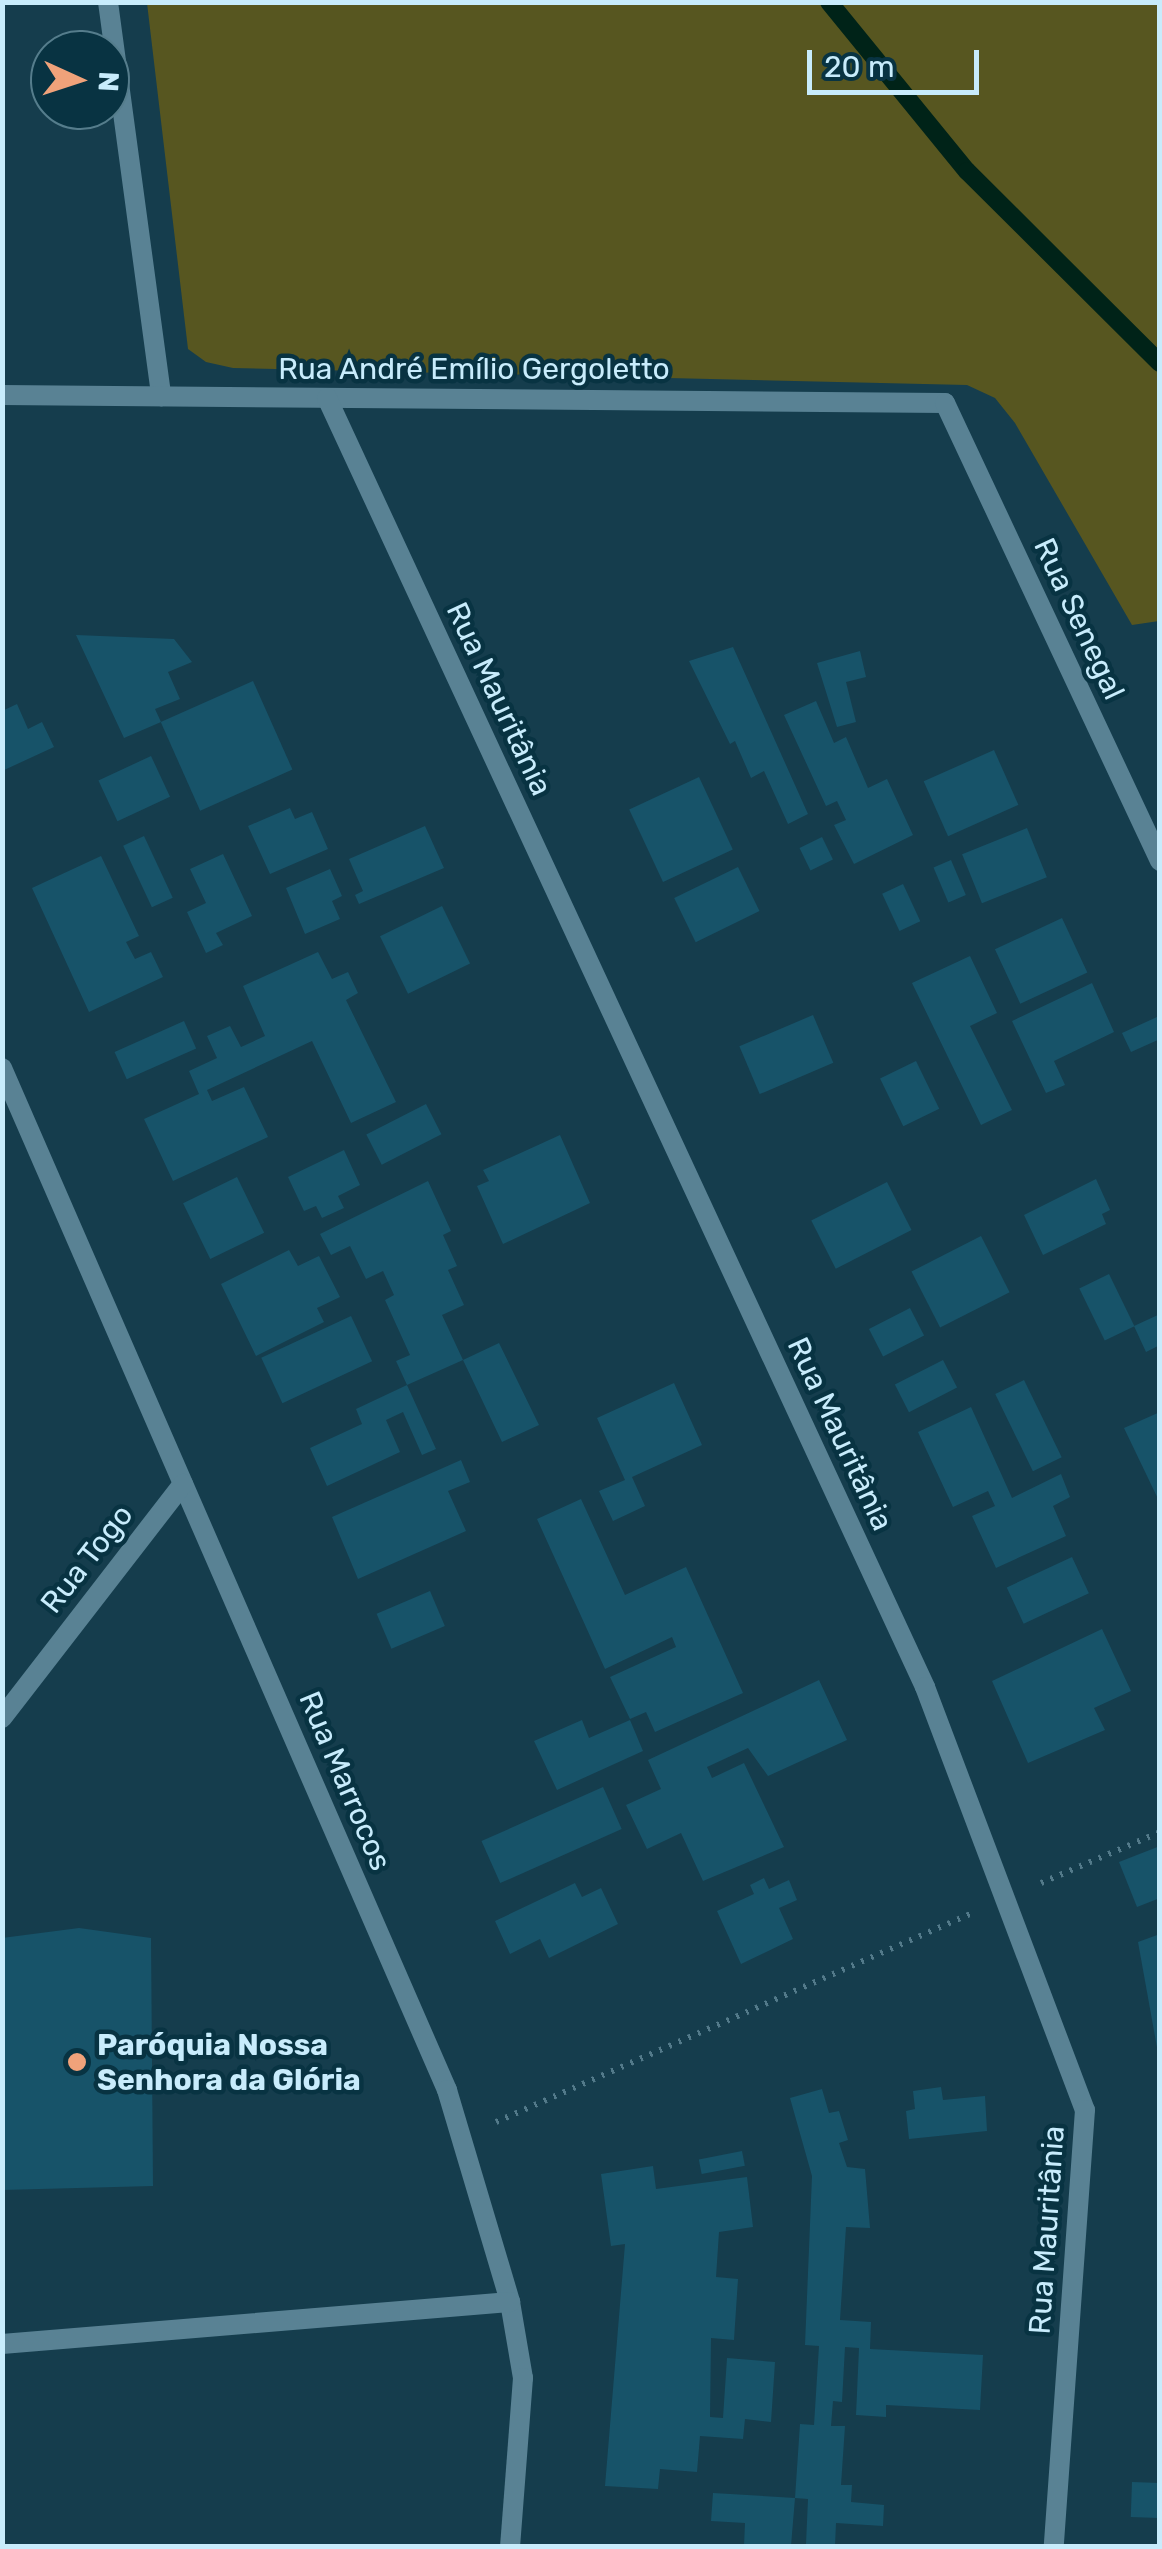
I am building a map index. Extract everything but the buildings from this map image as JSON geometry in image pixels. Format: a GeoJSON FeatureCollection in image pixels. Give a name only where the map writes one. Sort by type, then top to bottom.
{"type":"FeatureCollection","features":[{"type":"Feature","properties":{"kind":"street"},"geometry":{"type":"LineString","coordinates":[[108,2],[161,396]]}},
{"type":"Feature","properties":{"kind":"street","name":"Rua André Emílio Gergoletto"},"geometry":{"type":"LineString","coordinates":[[2,395],[945,403]]}},
{"type":"Feature","properties":{"kind":"street","name":"Rua Mauritânia"},"geometry":{"type":"LineString","coordinates":[[327,398],[925,1687],[1086,2110],[1054,2546]]}},
{"type":"Feature","properties":{"kind":"street","name":"Rua Senegal"},"geometry":{"type":"LineString","coordinates":[[945,403],[1160,860]]}},
{"type":"Feature","properties":{"kind":"street","name":"Rua Marrocos"},"geometry":{"type":"LineString","coordinates":[[2,1068],[447,2090],[510,2302],[523,2378],[510,2546]]}},
{"type":"Feature","properties":{"kind":"street","name":"Rua Togo"},"geometry":{"type":"LineString","coordinates":[[2,1718],[183,1484]]}},
{"type":"Feature","properties":{"kind":"street"},"geometry":{"type":"LineString","coordinates":[[2,2344],[510,2302]]}},
{"type":"Feature","properties":{"kind":"path"},"geometry":{"type":"LineString","coordinates":[[462,2137],[1160,1832]]}},
{"type":"Feature","properties":{"kind":"shaded area"},"geometry":{"type":"Polygon","coordinates":[[[147,3],[1159,3],[1159,621],[1132,625],[1015,423],[995,398],[967,385],[233,368],[206,362],[188,349],[147,3]]]}},
{"type":"Feature","properties":{"kind":"waterway"},"geometry":{"type":"LineString","coordinates":[[829,2],[967,171],[1160,363]]}},
{"type":"Feature","properties":{"kind":"place","name":"Paróquia Nossa Senhora da Glória"},"geometry":{"type":"Point","coordinates":[77,2062]}}]}
